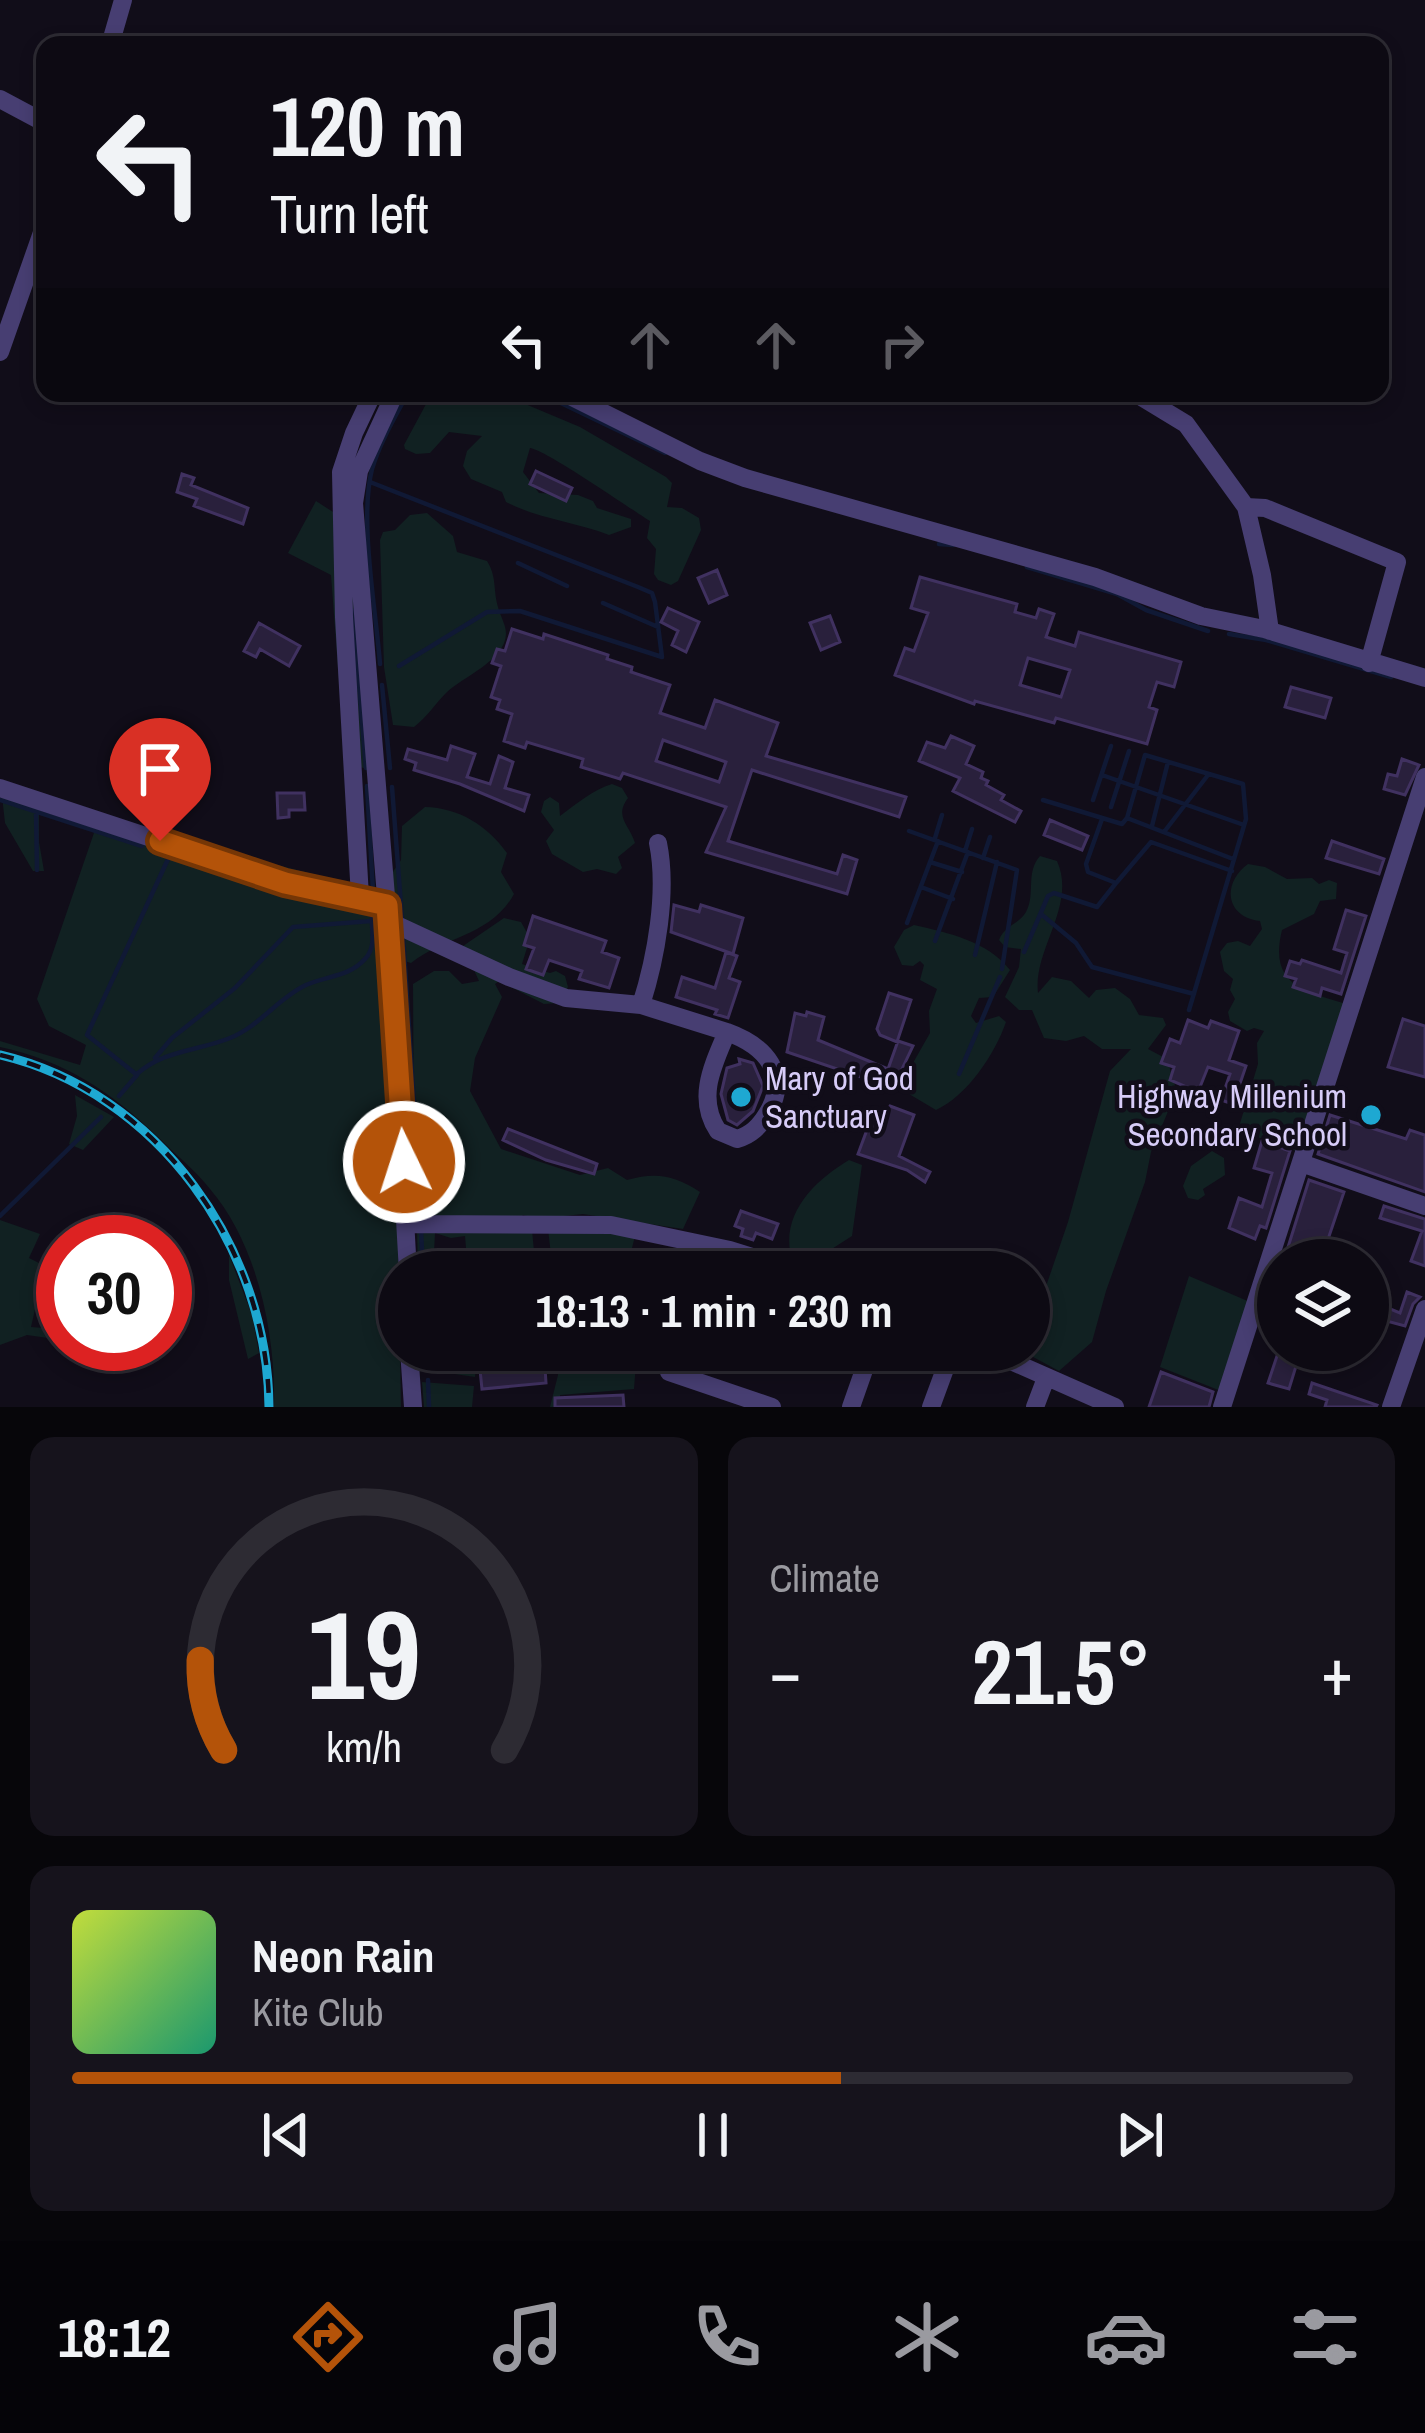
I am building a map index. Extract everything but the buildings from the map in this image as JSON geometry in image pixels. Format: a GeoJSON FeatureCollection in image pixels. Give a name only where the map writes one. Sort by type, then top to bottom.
{"type":"FeatureCollection","features":[{"type":"Feature","properties":{"kind":"street"},"geometry":{"type":"LineString","coordinates":[[113,36],[123,0]]}},
{"type":"Feature","properties":{"kind":"street"},"geometry":{"type":"LineString","coordinates":[[0,99],[36,118]]}},
{"type":"Feature","properties":{"kind":"street"},"geometry":{"type":"LineString","coordinates":[[0,352],[36,250]]}},
{"type":"Feature","properties":{"kind":"street"},"geometry":{"type":"LineString","coordinates":[[360,897],[341,472],[369,402]]}},
{"type":"Feature","properties":{"kind":"street"},"geometry":{"type":"LineString","coordinates":[[391,402],[359,471],[354,502],[408,1251]]}},
{"type":"Feature","properties":{"kind":"street"},"geometry":{"type":"LineString","coordinates":[[582,402],[700,461],[745,478],[1095,577],[1201,616],[1270,631],[1425,678]]}},
{"type":"Feature","properties":{"kind":"street"},"geometry":{"type":"LineString","coordinates":[[1150,402],[1186,424],[1246,507],[1270,631]]}},
{"type":"Feature","properties":{"kind":"street"},"geometry":{"type":"LineString","coordinates":[[1246,507],[1264,508],[1397,562],[1369,663]]}},
{"type":"Feature","properties":{"kind":"street"},"geometry":{"type":"LineString","coordinates":[[1222,1407],[1425,777]]}},
{"type":"Feature","properties":{"kind":"street"},"geometry":{"type":"LineString","coordinates":[[0,788],[285,883],[360,897],[509,977],[566,998],[641,1006],[727,1032],[744,1038],[767,1056],[778,1083],[775,1102],[760,1125],[737,1138],[718,1131],[706,1103],[708,1081],[727,1032]]}},
{"type":"Feature","properties":{"kind":"street"},"geometry":{"type":"LineString","coordinates":[[641,1006],[650,978],[665,877],[658,843]]}},
{"type":"Feature","properties":{"kind":"street"},"geometry":{"type":"LineString","coordinates":[[1304,1164],[1425,1206]]}},
{"type":"Feature","properties":{"kind":"street"},"geometry":{"type":"LineString","coordinates":[[408,1223],[611,1225],[733,1251]]}},
{"type":"Feature","properties":{"kind":"street"},"geometry":{"type":"LineString","coordinates":[[1390,1407],[1425,1309]]}},
{"type":"Feature","properties":{"kind":"street"},"geometry":{"type":"LineString","coordinates":[[411,1371],[413,1407]]}},
{"type":"Feature","properties":{"kind":"street"},"geometry":{"type":"LineString","coordinates":[[850,1407],[863,1371]]}},
{"type":"Feature","properties":{"kind":"street"},"geometry":{"type":"LineString","coordinates":[[932,1407],[945,1371]]}},
{"type":"Feature","properties":{"kind":"street"},"geometry":{"type":"LineString","coordinates":[[1031,1371],[1115,1407]]}},
{"type":"Feature","properties":{"kind":"street"},"geometry":{"type":"LineString","coordinates":[[669,1372],[772,1407]]}},
{"type":"Feature","properties":{"kind":"street"},"geometry":{"type":"LineString","coordinates":[[1035,1407],[1046,1378]]}},
{"type":"Feature","properties":{"kind":"shaded area"},"geometry":{"type":"Polygon","coordinates":[[[427,402],[520,402],[580,427],[666,477],[672,483],[667,507],[682,508],[699,518],[701,530],[678,581],[671,585],[654,574],[656,549],[647,538],[650,521],[539,451],[530,448],[523,472],[539,493],[578,495],[597,508],[631,519],[631,527],[609,535],[506,502],[502,492],[471,479],[463,466],[467,451],[482,436],[449,432],[430,453],[416,454],[404,445],[427,402]]]}},
{"type":"Feature","properties":{"kind":"shaded area"},"geometry":{"type":"Polygon","coordinates":[[[316,501],[347,521],[369,769],[359,767],[346,776],[331,575],[288,553],[316,501]]]}},
{"type":"Feature","properties":{"kind":"shaded area"},"geometry":{"type":"Polygon","coordinates":[[[427,513],[453,536],[457,552],[487,561],[506,634],[491,660],[446,693],[414,727],[393,725],[384,667],[380,540],[383,532],[395,530],[410,515],[427,513]]]}},
{"type":"Feature","properties":{"kind":"shaded area"},"geometry":{"type":"Polygon","coordinates":[[[612,784],[628,798],[622,816],[635,843],[618,857],[622,868],[616,874],[597,869],[583,872],[552,854],[546,841],[554,830],[541,812],[544,801],[550,797],[559,803],[560,816],[612,784]]]}},
{"type":"Feature","properties":{"kind":"shaded area"},"geometry":{"type":"Polygon","coordinates":[[[2,796],[39,807],[44,871],[33,871],[5,823],[2,796]]]}},
{"type":"Feature","properties":{"kind":"shaded area"},"geometry":{"type":"Polygon","coordinates":[[[425,807],[461,815],[491,834],[507,853],[501,872],[514,894],[493,919],[411,963],[398,959],[390,876],[401,860],[402,826],[425,807]]]}},
{"type":"Feature","properties":{"kind":"shaded area"},"geometry":{"type":"Polygon","coordinates":[[[157,824],[257,860],[353,884],[356,880],[348,891],[276,875],[155,831],[157,824]]]}},
{"type":"Feature","properties":{"kind":"shaded area"},"geometry":{"type":"Polygon","coordinates":[[[96,827],[376,911],[397,1154],[399,1251],[378,1251],[378,1371],[400,1371],[401,1407],[274,1407],[272,1351],[261,1292],[227,1212],[191,1169],[104,1092],[45,1060],[0,1047],[0,1041],[80,1065],[86,1045],[49,1026],[37,999],[96,827]]]}},
{"type":"Feature","properties":{"kind":"shaded area"},"geometry":{"type":"Polygon","coordinates":[[[1040,856],[1057,861],[1062,878],[1038,993],[1052,977],[1071,981],[1089,998],[1096,990],[1115,988],[1130,999],[1139,1015],[1163,1018],[1166,1025],[1148,1049],[1167,1059],[1176,1089],[1151,1152],[1092,1342],[1059,1371],[1050,1366],[1050,1275],[1110,1071],[1131,1049],[1102,1049],[1084,1036],[1066,1041],[1044,1038],[1032,1010],[1019,1010],[1005,997],[1019,967],[1021,949],[1005,947],[999,940],[1026,912],[1040,856]]]}},
{"type":"Feature","properties":{"kind":"shaded area"},"geometry":{"type":"Polygon","coordinates":[[[1248,864],[1287,879],[1337,883],[1336,899],[1320,901],[1314,914],[1282,930],[1279,949],[1281,964],[1294,984],[1349,1005],[1302,1153],[1238,1130],[1258,1064],[1257,1043],[1264,1031],[1247,1031],[1230,1021],[1233,979],[1224,971],[1220,952],[1227,943],[1250,946],[1262,929],[1260,921],[1240,913],[1231,898],[1234,881],[1248,864]]]}},
{"type":"Feature","properties":{"kind":"shaded area"},"geometry":{"type":"Polygon","coordinates":[[[504,918],[521,922],[530,938],[522,964],[556,971],[565,976],[568,987],[559,1003],[544,1004],[499,981],[495,984],[502,997],[475,1058],[470,1091],[501,1149],[580,1175],[608,1168],[627,1180],[647,1176],[682,1182],[700,1192],[683,1229],[583,1214],[537,1219],[523,1215],[511,1229],[532,1230],[534,1251],[466,1251],[465,1236],[435,1233],[434,1251],[418,1251],[417,1226],[422,1216],[414,1145],[413,984],[434,971],[449,971],[462,984],[479,981],[463,946],[504,918]]]}},
{"type":"Feature","properties":{"kind":"shaded area"},"geometry":{"type":"Polygon","coordinates":[[[914,925],[979,945],[1010,970],[993,997],[979,998],[971,1016],[976,1023],[999,1016],[1006,1022],[995,1047],[969,1084],[936,1110],[909,1094],[905,1077],[930,1033],[929,1011],[937,989],[920,980],[924,965],[920,961],[902,965],[894,947],[904,930],[914,925]]]}},
{"type":"Feature","properties":{"kind":"shaded area"},"geometry":{"type":"Polygon","coordinates":[[[75,1095],[114,1117],[83,1150],[69,1144],[77,1116],[75,1095]]]}},
{"type":"Feature","properties":{"kind":"shaded area"},"geometry":{"type":"Polygon","coordinates":[[[1212,1151],[1224,1158],[1225,1175],[1203,1189],[1205,1195],[1198,1200],[1188,1198],[1183,1186],[1191,1166],[1212,1151]]]}},
{"type":"Feature","properties":{"kind":"shaded area"},"geometry":{"type":"Polygon","coordinates":[[[849,1160],[862,1165],[852,1236],[829,1251],[790,1251],[795,1214],[824,1178],[849,1160]]]}},
{"type":"Feature","properties":{"kind":"shaded area"},"geometry":{"type":"Polygon","coordinates":[[[0,1220],[36,1233],[29,1258],[36,1262],[31,1327],[36,1327],[36,1336],[0,1345],[0,1220]]]}},
{"type":"Feature","properties":{"kind":"shaded area"},"geometry":{"type":"Polygon","coordinates":[[[548,1229],[635,1236],[631,1251],[551,1251],[548,1229]]]}},
{"type":"Feature","properties":{"kind":"shaded area"},"geometry":{"type":"Polygon","coordinates":[[[229,1255],[252,1315],[259,1353],[248,1359],[229,1280],[229,1255]]]}},
{"type":"Feature","properties":{"kind":"shaded area"},"geometry":{"type":"Polygon","coordinates":[[[1189,1276],[1250,1302],[1221,1391],[1160,1367],[1189,1276]]]}},
{"type":"Feature","properties":{"kind":"shaded area"},"geometry":{"type":"Polygon","coordinates":[[[434,1371],[476,1371],[475,1377],[434,1371]]]}},
{"type":"Feature","properties":{"kind":"shaded area"},"geometry":{"type":"Polygon","coordinates":[[[558,1371],[635,1371],[634,1389],[560,1395],[560,1407],[550,1407],[558,1371]]]}},
{"type":"Feature","properties":{"kind":"shaded area"},"geometry":{"type":"Polygon","coordinates":[[[422,1382],[474,1386],[472,1407],[424,1407],[422,1382]]]}},
{"type":"Feature","properties":{"kind":"waterway"},"geometry":{"type":"LineString","coordinates":[[380,664],[368,490],[379,449],[403,402]]}},
{"type":"Feature","properties":{"kind":"waterway"},"geometry":{"type":"LineString","coordinates":[[559,402],[665,453]]}},
{"type":"Feature","properties":{"kind":"waterway"},"geometry":{"type":"LineString","coordinates":[[370,482],[652,593],[662,657],[520,611],[487,612],[399,666]]}},
{"type":"Feature","properties":{"kind":"waterway"},"geometry":{"type":"LineString","coordinates":[[939,544],[953,545]]}},
{"type":"Feature","properties":{"kind":"waterway"},"geometry":{"type":"LineString","coordinates":[[518,563],[567,586]]}},
{"type":"Feature","properties":{"kind":"waterway"},"geometry":{"type":"LineString","coordinates":[[1027,567],[1117,594],[1146,610],[1208,631]]}},
{"type":"Feature","properties":{"kind":"waterway"},"geometry":{"type":"LineString","coordinates":[[603,603],[658,627]]}},
{"type":"Feature","properties":{"kind":"waterway"},"geometry":{"type":"LineString","coordinates":[[353,611],[366,768]]}},
{"type":"Feature","properties":{"kind":"waterway"},"geometry":{"type":"LineString","coordinates":[[1229,634],[1266,640],[1391,677]]}},
{"type":"Feature","properties":{"kind":"waterway"},"geometry":{"type":"LineString","coordinates":[[382,685],[390,768]]}},
{"type":"Feature","properties":{"kind":"waterway"},"geometry":{"type":"LineString","coordinates":[[1093,800],[1111,746]]}},
{"type":"Feature","properties":{"kind":"waterway"},"geometry":{"type":"LineString","coordinates":[[1111,807],[1129,751]]}},
{"type":"Feature","properties":{"kind":"waterway"},"geometry":{"type":"LineString","coordinates":[[1127,818],[1145,755],[1243,784],[1246,819],[1189,1010]]}},
{"type":"Feature","properties":{"kind":"waterway"},"geometry":{"type":"LineString","coordinates":[[1152,826],[1168,762]]}},
{"type":"Feature","properties":{"kind":"waterway"},"geometry":{"type":"LineString","coordinates":[[1102,775],[1244,825]]}},
{"type":"Feature","properties":{"kind":"waterway"},"geometry":{"type":"LineString","coordinates":[[1164,832],[1208,775]]}},
{"type":"Feature","properties":{"kind":"waterway"},"geometry":{"type":"LineString","coordinates":[[367,786],[373,891]]}},
{"type":"Feature","properties":{"kind":"waterway"},"geometry":{"type":"LineString","coordinates":[[392,787],[402,919]]}},
{"type":"Feature","properties":{"kind":"waterway"},"geometry":{"type":"LineString","coordinates":[[0,800],[142,846]]}},
{"type":"Feature","properties":{"kind":"waterway"},"geometry":{"type":"LineString","coordinates":[[1043,800],[1122,824],[1127,818],[1233,859]]}},
{"type":"Feature","properties":{"kind":"waterway"},"geometry":{"type":"LineString","coordinates":[[36,811],[37,870]]}},
{"type":"Feature","properties":{"kind":"waterway"},"geometry":{"type":"LineString","coordinates":[[935,838],[942,815]]}},
{"type":"Feature","properties":{"kind":"waterway"},"geometry":{"type":"LineString","coordinates":[[1024,952],[1048,896],[1054,893],[1097,907],[1116,883],[1088,872],[1086,864],[1102,819]]}},
{"type":"Feature","properties":{"kind":"waterway"},"geometry":{"type":"LineString","coordinates":[[965,851],[972,829]]}},
{"type":"Feature","properties":{"kind":"waterway"},"geometry":{"type":"LineString","coordinates":[[909,831],[1017,870],[1002,969]]}},
{"type":"Feature","properties":{"kind":"waterway"},"geometry":{"type":"LineString","coordinates":[[983,858],[990,837]]}},
{"type":"Feature","properties":{"kind":"waterway"},"geometry":{"type":"LineString","coordinates":[[907,923],[938,841]]}},
{"type":"Feature","properties":{"kind":"waterway"},"geometry":{"type":"LineString","coordinates":[[1117,882],[1151,842],[1232,871]]}},
{"type":"Feature","properties":{"kind":"waterway"},"geometry":{"type":"LineString","coordinates":[[119,1096],[137,1075],[87,1035],[169,857],[151,849]]}},
{"type":"Feature","properties":{"kind":"waterway"},"geometry":{"type":"LineString","coordinates":[[935,941],[968,852]]}},
{"type":"Feature","properties":{"kind":"waterway"},"geometry":{"type":"LineString","coordinates":[[930,862],[962,872]]}},
{"type":"Feature","properties":{"kind":"waterway"},"geometry":{"type":"LineString","coordinates":[[975,955],[997,862]]}},
{"type":"Feature","properties":{"kind":"waterway"},"geometry":{"type":"LineString","coordinates":[[921,887],[953,899]]}},
{"type":"Feature","properties":{"kind":"waterway"},"geometry":{"type":"LineString","coordinates":[[1041,914],[1076,943],[1092,967],[1194,994]]}},
{"type":"Feature","properties":{"kind":"waterway"},"geometry":{"type":"LineString","coordinates":[[137,1074],[170,1055],[241,1033],[296,991],[359,965],[371,949],[372,916]]}},
{"type":"Feature","properties":{"kind":"waterway"},"geometry":{"type":"LineString","coordinates":[[155,1058],[172,1038],[235,988],[293,927],[371,921]]}},
{"type":"Feature","properties":{"kind":"waterway"},"geometry":{"type":"LineString","coordinates":[[403,936],[421,1209]]}},
{"type":"Feature","properties":{"kind":"waterway"},"geometry":{"type":"LineString","coordinates":[[959,1074],[1000,977]]}},
{"type":"Feature","properties":{"kind":"waterway"},"geometry":{"type":"LineString","coordinates":[[0,1216],[101,1117]]}},
{"type":"Feature","properties":{"kind":"waterway"},"geometry":{"type":"LineString","coordinates":[[421,1230],[422,1251]]}},
{"type":"Feature","properties":{"kind":"waterway"},"geometry":{"type":"LineString","coordinates":[[428,1380],[429,1407]]}},
{"type":"Feature","properties":{"kind":"railway"},"geometry":{"type":"LineString","coordinates":[[0,1055],[57,1074],[109,1103],[154,1141],[193,1185],[225,1236],[249,1290],[264,1348],[269,1407]]}},
{"type":"Feature","properties":{"kind":"place","name":"Mary of God Sanctuary"},"geometry":{"type":"Point","coordinates":[741,1097]}},
{"type":"Feature","properties":{"kind":"place","name":"Highway Millenium Secondary School"},"geometry":{"type":"Point","coordinates":[1371,1115]}},
{"type":"Feature","properties":{"kind":"route"},"geometry":{"type":"LineString","coordinates":[[160,841],[285,883],[387,905],[404,1162]]}}]}
